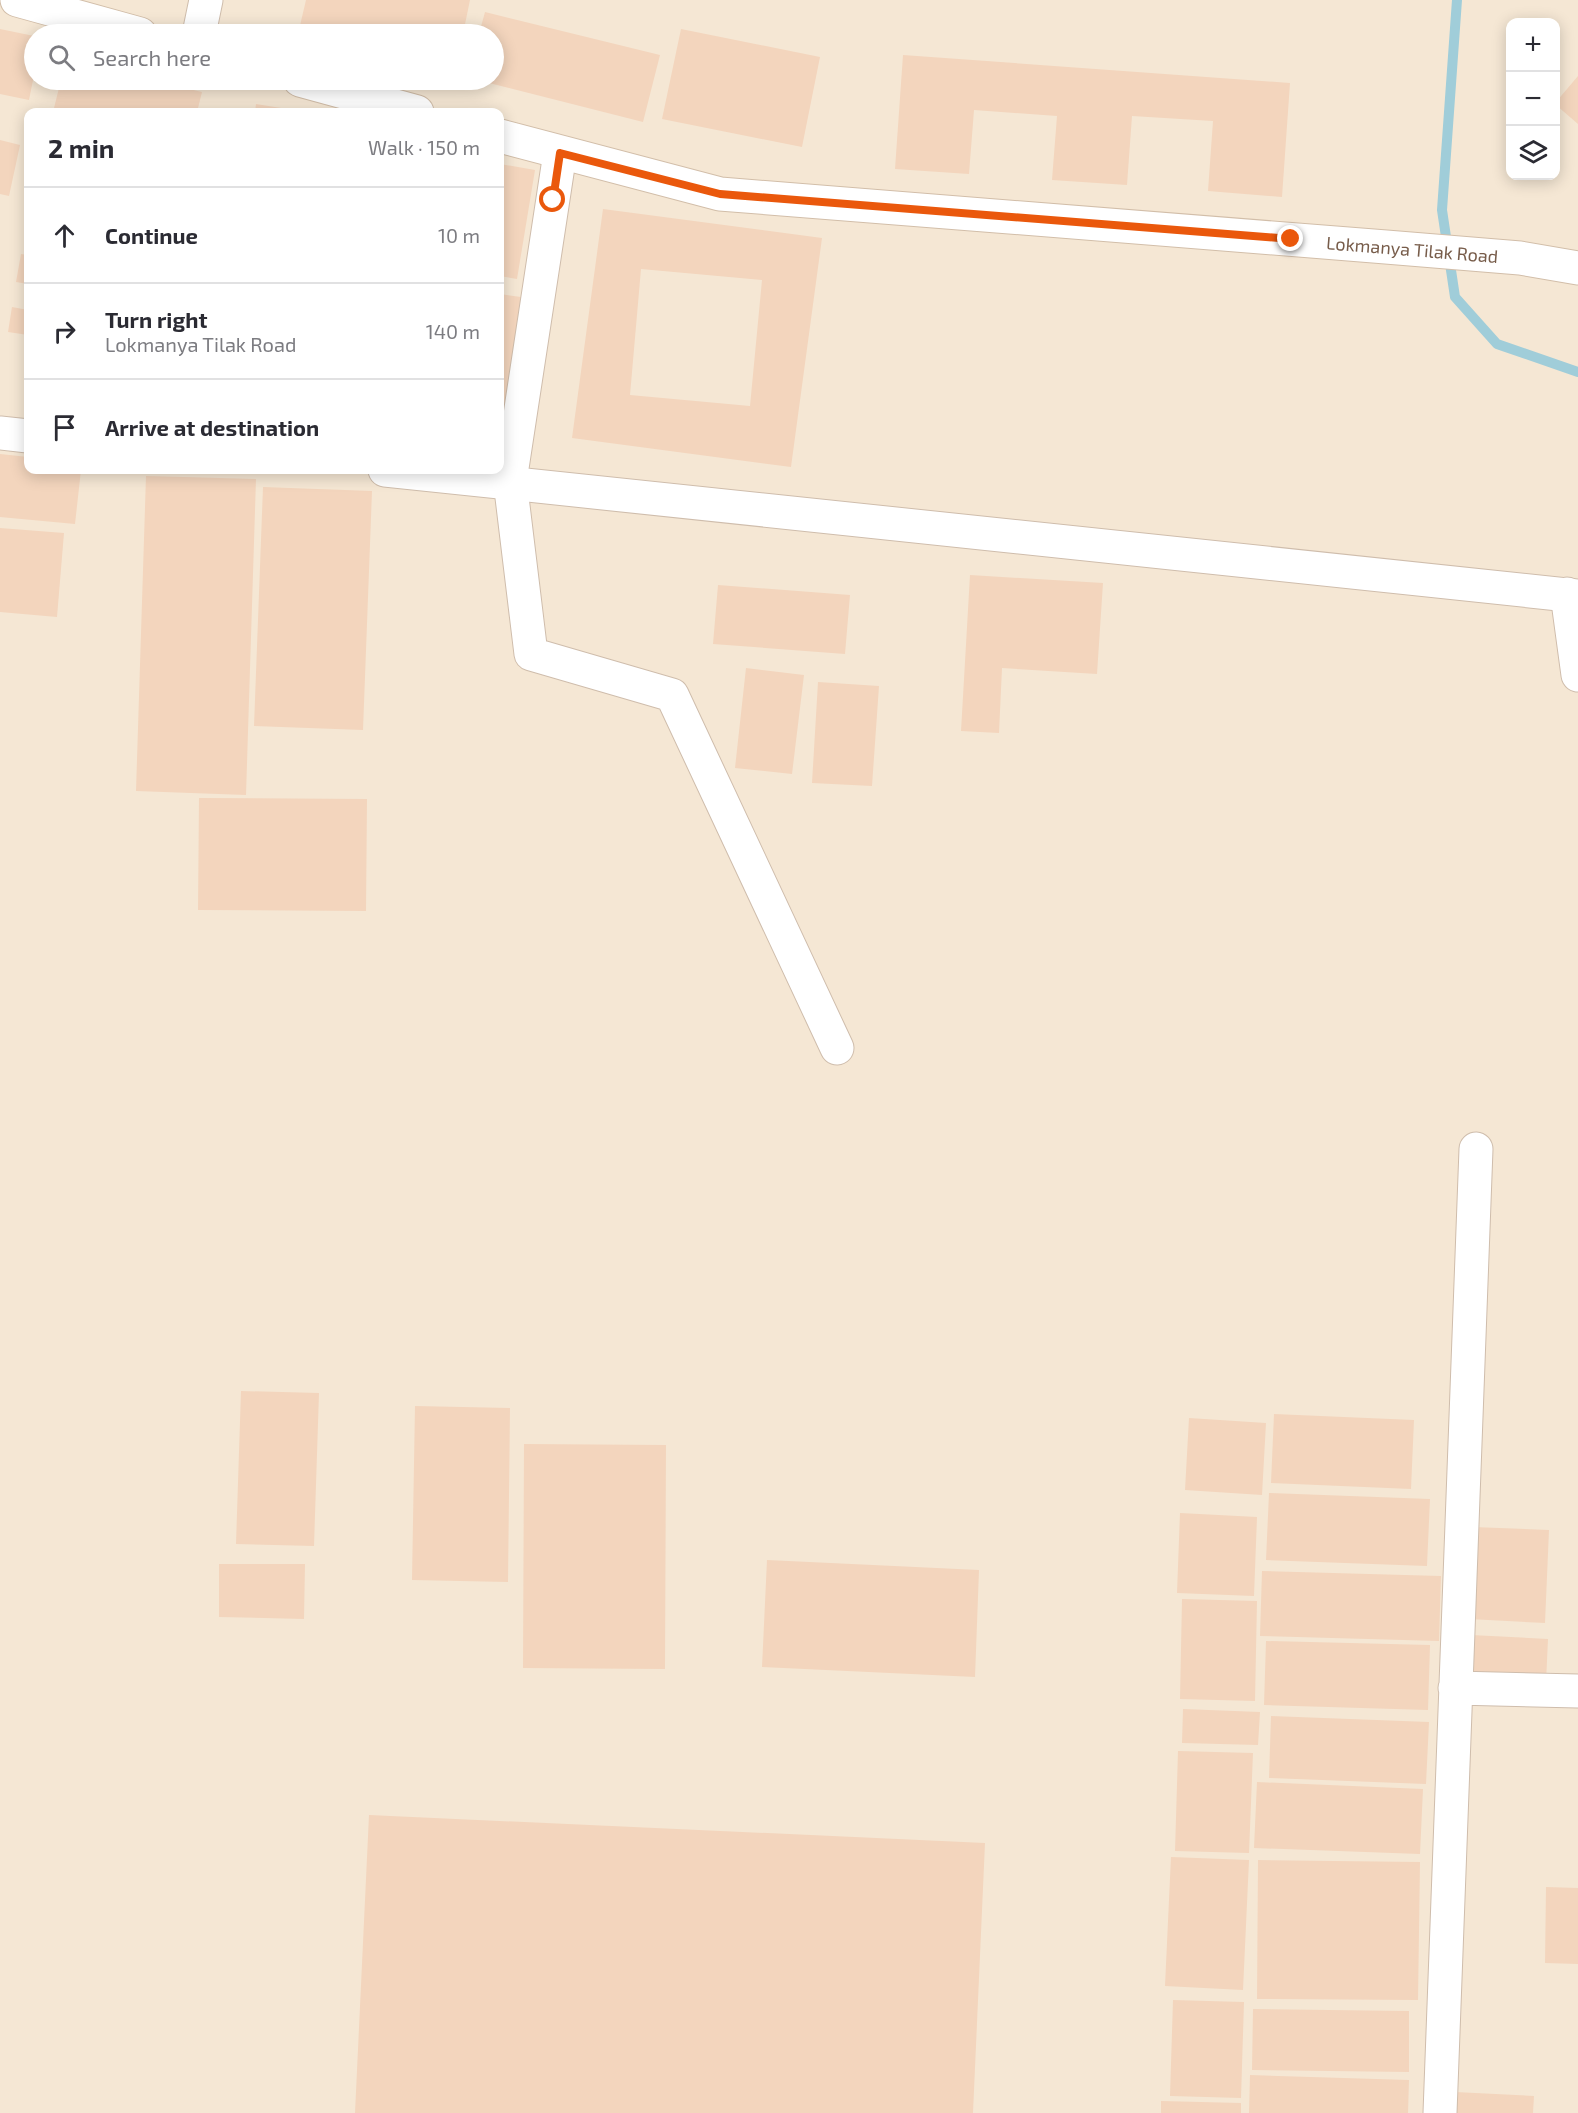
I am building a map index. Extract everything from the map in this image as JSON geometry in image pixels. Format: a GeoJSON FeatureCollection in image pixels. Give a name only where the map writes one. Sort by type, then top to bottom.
{"type":"FeatureCollection","features":[{"type":"Feature","properties":{"kind":"street"},"geometry":{"type":"LineString","coordinates":[[17,0],[104,24]]}},
{"type":"Feature","properties":{"kind":"street"},"geometry":{"type":"LineString","coordinates":[[201,24],[206,0]]}},
{"type":"Feature","properties":{"kind":"street"},"geometry":{"type":"LineString","coordinates":[[337,90],[402,108]]}},
{"type":"Feature","properties":{"kind":"street","name":"Lokmanya Tilak Road"},"geometry":{"type":"LineString","coordinates":[[504,137],[720,194],[1520,258],[1578,268]]}},
{"type":"Feature","properties":{"kind":"street"},"geometry":{"type":"LineString","coordinates":[[560,153],[510,481],[531,654],[672,695],[837,1048]]}},
{"type":"Feature","properties":{"kind":"street"},"geometry":{"type":"LineString","coordinates":[[0,433],[24,436]]}},
{"type":"Feature","properties":{"kind":"street"},"geometry":{"type":"LineString","coordinates":[[430,474],[1573,595],[1578,675]]}},
{"type":"Feature","properties":{"kind":"street"},"geometry":{"type":"LineString","coordinates":[[1440,2113],[1476,1149]]}},
{"type":"Feature","properties":{"kind":"street"},"geometry":{"type":"LineString","coordinates":[[1455,1688],[1578,1691]]}},
{"type":"Feature","properties":{"kind":"shaded area"},"geometry":{"type":"Polygon","coordinates":[[[0,0],[1578,0],[1578,2113],[0,2113],[0,0]]]}},
{"type":"Feature","properties":{"kind":"building"},"geometry":{"type":"Polygon","coordinates":[[[306,0],[470,0],[465,24],[300,24],[306,0]]]}},
{"type":"Feature","properties":{"kind":"building"},"geometry":{"type":"Polygon","coordinates":[[[485,12],[660,55],[643,122],[504,87],[504,24],[482,24],[485,12]]]}},
{"type":"Feature","properties":{"kind":"building"},"geometry":{"type":"Polygon","coordinates":[[[0,29],[24,34],[24,90],[31,90],[29,100],[0,94],[0,29]]]}},
{"type":"Feature","properties":{"kind":"building"},"geometry":{"type":"Polygon","coordinates":[[[681,29],[820,57],[802,147],[662,119],[681,29]]]}},
{"type":"Feature","properties":{"kind":"building"},"geometry":{"type":"Polygon","coordinates":[[[903,55],[1290,83],[1282,197],[1208,191],[1213,121],[1132,116],[1127,185],[1052,180],[1057,116],[974,110],[969,174],[895,169],[903,55]]]}},
{"type":"Feature","properties":{"kind":"building"},"geometry":{"type":"Polygon","coordinates":[[[1578,76],[1578,124],[1560,108],[1560,97],[1578,76]]]}},
{"type":"Feature","properties":{"kind":"building"},"geometry":{"type":"Polygon","coordinates":[[[58,90],[194,90],[202,92],[198,108],[54,108],[58,90]]]}},
{"type":"Feature","properties":{"kind":"building"},"geometry":{"type":"Polygon","coordinates":[[[256,104],[281,108],[256,108],[256,104]]]}},
{"type":"Feature","properties":{"kind":"building"},"geometry":{"type":"Polygon","coordinates":[[[0,140],[20,145],[9,196],[0,194],[0,140]]]}},
{"type":"Feature","properties":{"kind":"building"},"geometry":{"type":"Polygon","coordinates":[[[504,165],[535,170],[517,279],[504,277],[504,165]]]}},
{"type":"Feature","properties":{"kind":"building"},"geometry":{"type":"Polygon","coordinates":[[[603,209],[822,238],[791,467],[572,438],[603,209]],[[641,269],[630,395],[750,406],[762,280],[641,269]]]}},
{"type":"Feature","properties":{"kind":"building"},"geometry":{"type":"Polygon","coordinates":[[[21,254],[24,254],[24,283],[16,282],[21,254]]]}},
{"type":"Feature","properties":{"kind":"building"},"geometry":{"type":"Polygon","coordinates":[[[504,295],[521,297],[504,419],[504,295]]]}},
{"type":"Feature","properties":{"kind":"building"},"geometry":{"type":"Polygon","coordinates":[[[12,307],[24,309],[24,334],[8,332],[12,307]]]}},
{"type":"Feature","properties":{"kind":"building"},"geometry":{"type":"Polygon","coordinates":[[[0,454],[24,457],[24,474],[81,474],[75,524],[0,517],[0,454]]]}},
{"type":"Feature","properties":{"kind":"building"},"geometry":{"type":"Polygon","coordinates":[[[146,476],[256,479],[246,795],[136,791],[146,476]]]}},
{"type":"Feature","properties":{"kind":"building"},"geometry":{"type":"Polygon","coordinates":[[[263,487],[372,491],[363,730],[254,726],[263,487]]]}},
{"type":"Feature","properties":{"kind":"building"},"geometry":{"type":"Polygon","coordinates":[[[0,528],[64,533],[57,617],[0,612],[0,528]]]}},
{"type":"Feature","properties":{"kind":"building"},"geometry":{"type":"Polygon","coordinates":[[[970,575],[1103,583],[1097,674],[1002,668],[999,733],[961,731],[970,575]]]}},
{"type":"Feature","properties":{"kind":"building"},"geometry":{"type":"Polygon","coordinates":[[[718,585],[850,595],[845,654],[713,644],[718,585]]]}},
{"type":"Feature","properties":{"kind":"building"},"geometry":{"type":"Polygon","coordinates":[[[746,668],[804,675],[792,774],[735,768],[746,668]]]}},
{"type":"Feature","properties":{"kind":"building"},"geometry":{"type":"Polygon","coordinates":[[[818,682],[879,686],[872,786],[812,783],[818,682]]]}},
{"type":"Feature","properties":{"kind":"building"},"geometry":{"type":"Polygon","coordinates":[[[199,798],[367,799],[366,911],[198,910],[199,798]]]}},
{"type":"Feature","properties":{"kind":"building"},"geometry":{"type":"Polygon","coordinates":[[[241,1391],[319,1393],[314,1546],[236,1544],[241,1391]]]}},
{"type":"Feature","properties":{"kind":"building"},"geometry":{"type":"Polygon","coordinates":[[[415,1406],[510,1408],[508,1582],[412,1580],[415,1406]]]}},
{"type":"Feature","properties":{"kind":"building"},"geometry":{"type":"Polygon","coordinates":[[[1274,1414],[1414,1420],[1411,1489],[1271,1483],[1274,1414]]]}},
{"type":"Feature","properties":{"kind":"building"},"geometry":{"type":"Polygon","coordinates":[[[1189,1418],[1266,1423],[1262,1495],[1185,1490],[1189,1418]]]}},
{"type":"Feature","properties":{"kind":"building"},"geometry":{"type":"Polygon","coordinates":[[[524,1444],[666,1445],[665,1669],[523,1668],[524,1444]]]}},
{"type":"Feature","properties":{"kind":"building"},"geometry":{"type":"Polygon","coordinates":[[[1269,1493],[1430,1499],[1427,1566],[1266,1560],[1269,1493]]]}},
{"type":"Feature","properties":{"kind":"building"},"geometry":{"type":"Polygon","coordinates":[[[1180,1513],[1257,1517],[1254,1596],[1177,1593],[1180,1513]]]}},
{"type":"Feature","properties":{"kind":"building"},"geometry":{"type":"Polygon","coordinates":[[[1473,1527],[1549,1530],[1545,1623],[1469,1619],[1473,1527]]]}},
{"type":"Feature","properties":{"kind":"building"},"geometry":{"type":"Polygon","coordinates":[[[767,1560],[979,1570],[975,1677],[762,1667],[767,1560]]]}},
{"type":"Feature","properties":{"kind":"building"},"geometry":{"type":"Polygon","coordinates":[[[219,1564],[305,1564],[304,1619],[219,1617],[219,1564]]]}},
{"type":"Feature","properties":{"kind":"building"},"geometry":{"type":"Polygon","coordinates":[[[1262,1571],[1441,1576],[1439,1641],[1260,1636],[1262,1571]]]}},
{"type":"Feature","properties":{"kind":"building"},"geometry":{"type":"Polygon","coordinates":[[[1182,1599],[1257,1601],[1255,1701],[1180,1699],[1182,1599]]]}},
{"type":"Feature","properties":{"kind":"building"},"geometry":{"type":"Polygon","coordinates":[[[1471,1635],[1548,1639],[1546,1682],[1470,1678],[1471,1635]]]}},
{"type":"Feature","properties":{"kind":"building"},"geometry":{"type":"Polygon","coordinates":[[[1266,1641],[1430,1645],[1428,1710],[1264,1705],[1266,1641]]]}},
{"type":"Feature","properties":{"kind":"building"},"geometry":{"type":"Polygon","coordinates":[[[1183,1709],[1260,1712],[1258,1745],[1182,1743],[1183,1709]]]}},
{"type":"Feature","properties":{"kind":"building"},"geometry":{"type":"Polygon","coordinates":[[[1271,1716],[1429,1722],[1426,1784],[1269,1778],[1271,1716]]]}},
{"type":"Feature","properties":{"kind":"building"},"geometry":{"type":"Polygon","coordinates":[[[1178,1751],[1253,1753],[1249,1853],[1175,1851],[1178,1751]]]}},
{"type":"Feature","properties":{"kind":"building"},"geometry":{"type":"Polygon","coordinates":[[[1257,1782],[1423,1789],[1420,1854],[1254,1848],[1257,1782]]]}},
{"type":"Feature","properties":{"kind":"building"},"geometry":{"type":"Polygon","coordinates":[[[369,1815],[985,1843],[973,2113],[355,2113],[369,1815]]]}},
{"type":"Feature","properties":{"kind":"building"},"geometry":{"type":"Polygon","coordinates":[[[1171,1857],[1249,1860],[1243,1990],[1165,1986],[1171,1857]]]}},
{"type":"Feature","properties":{"kind":"building"},"geometry":{"type":"Polygon","coordinates":[[[1258,1860],[1420,1862],[1418,2000],[1257,1999],[1258,1860]]]}},
{"type":"Feature","properties":{"kind":"building"},"geometry":{"type":"Polygon","coordinates":[[[1546,1887],[1578,1888],[1578,1964],[1545,1963],[1546,1887]]]}},
{"type":"Feature","properties":{"kind":"building"},"geometry":{"type":"Polygon","coordinates":[[[1173,2000],[1244,2002],[1241,2098],[1170,2096],[1173,2000]]]}},
{"type":"Feature","properties":{"kind":"building"},"geometry":{"type":"Polygon","coordinates":[[[1253,2009],[1409,2011],[1409,2072],[1252,2070],[1253,2009]]]}},
{"type":"Feature","properties":{"kind":"building"},"geometry":{"type":"Polygon","coordinates":[[[1250,2075],[1409,2080],[1408,2113],[1249,2113],[1250,2075]]]}},
{"type":"Feature","properties":{"kind":"building"},"geometry":{"type":"Polygon","coordinates":[[[1455,2092],[1534,2096],[1533,2113],[1454,2113],[1455,2092]]]}},
{"type":"Feature","properties":{"kind":"building"},"geometry":{"type":"Polygon","coordinates":[[[1161,2101],[1241,2103],[1241,2113],[1161,2113],[1161,2101]]]}},
{"type":"Feature","properties":{"kind":"waterway"},"geometry":{"type":"LineString","coordinates":[[1457,0],[1442,210],[1455,297],[1497,344],[1578,372]]}},
{"type":"Feature","properties":{"kind":"route"},"geometry":{"type":"LineString","coordinates":[[553,200],[560,153],[720,194],[1291,239]]}}]}
